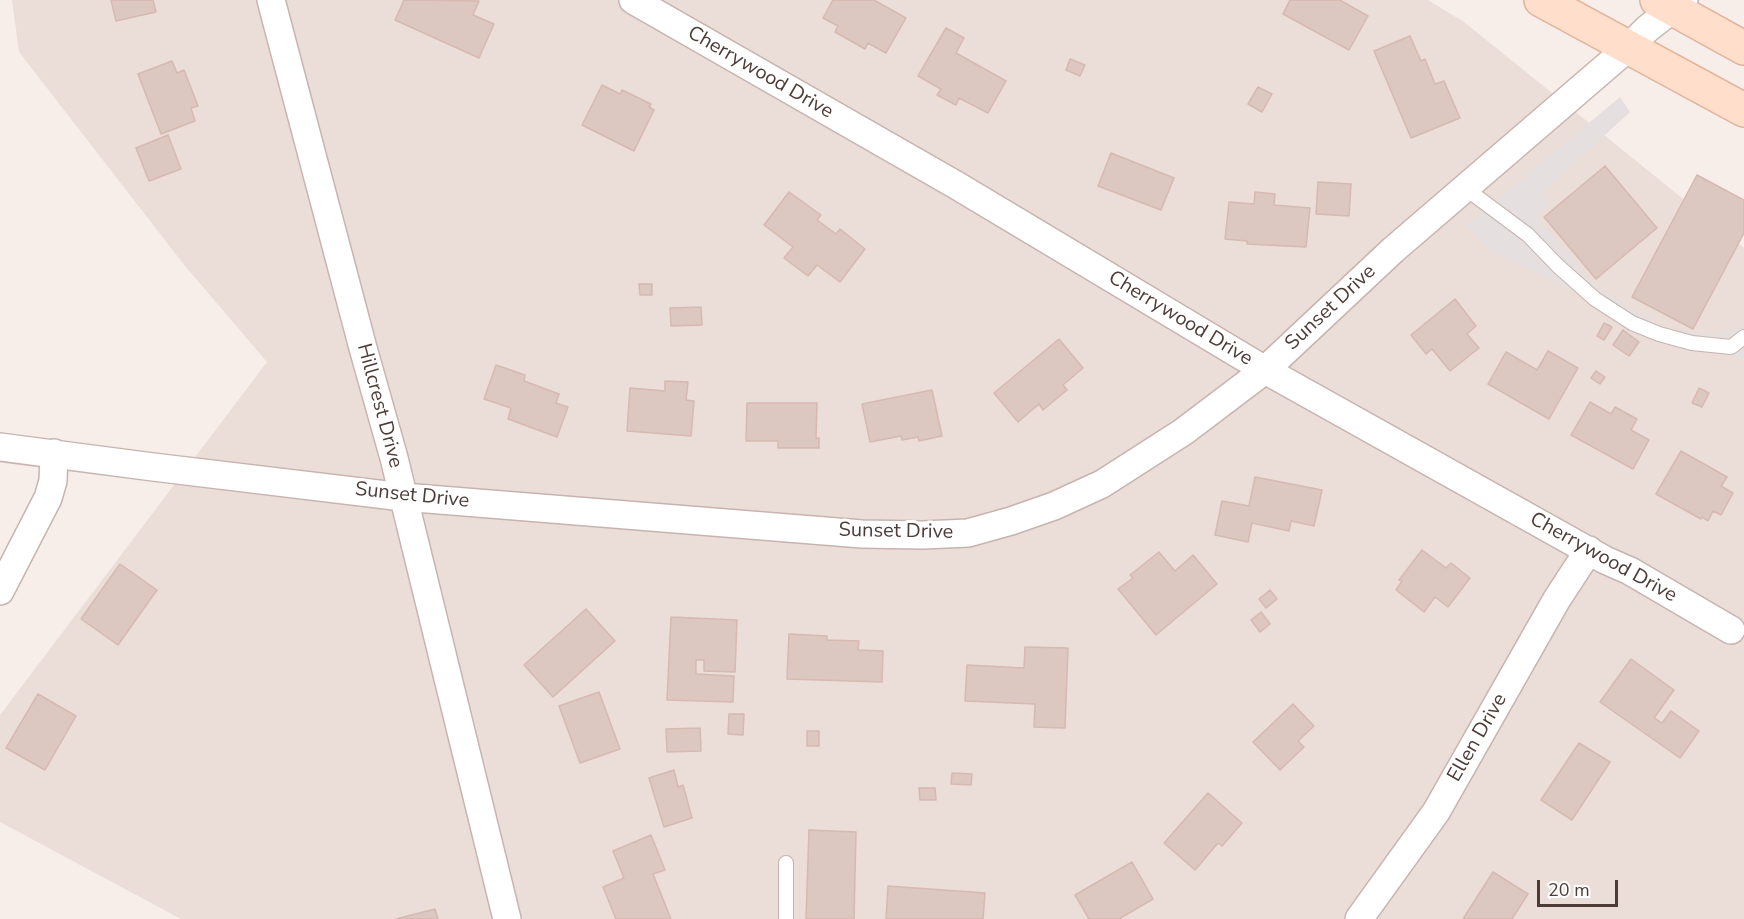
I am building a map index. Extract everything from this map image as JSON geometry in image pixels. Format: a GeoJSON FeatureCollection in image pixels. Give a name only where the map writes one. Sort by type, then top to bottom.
{"type":"FeatureCollection","features":[{"type":"Feature","properties":{"kind":"main road"},"geometry":{"type":"LineString","coordinates":[[1540,0],[1744,110]]}},
{"type":"Feature","properties":{"kind":"main road"},"geometry":{"type":"LineString","coordinates":[[1671,3],[1744,48]]}},
{"type":"Feature","properties":{"kind":"street","name":"Hillcrest Drive"},"geometry":{"type":"LineString","coordinates":[[271,0],[432,609],[507,919]]}},
{"type":"Feature","properties":{"kind":"street","name":"Cherrywood Drive"},"geometry":{"type":"LineString","coordinates":[[633,0],[956,185],[1264,369],[1630,571],[1731,630]]}},
{"type":"Feature","properties":{"kind":"street","name":"Sunset Drive"},"geometry":{"type":"LineString","coordinates":[[0,447],[403,497],[862,534],[922,535],[968,532],[1011,521],[1054,507],[1102,484],[1182,432],[1264,369],[1393,250],[1629,47],[1671,3]]}},
{"type":"Feature","properties":{"kind":"street"},"geometry":{"type":"LineString","coordinates":[[0,591],[48,498],[53,481],[54,453]]}},
{"type":"Feature","properties":{"kind":"street","name":"Ellen Drive"},"geometry":{"type":"LineString","coordinates":[[1359,919],[1436,812],[1557,599],[1589,550]]}},
{"type":"Feature","properties":{"kind":"lane"},"geometry":{"type":"LineString","coordinates":[[1466,188],[1528,235],[1595,299],[1632,322],[1659,334],[1692,343],[1731,347],[1744,337]]}},
{"type":"Feature","properties":{"kind":"lane"},"geometry":{"type":"LineString","coordinates":[[786,863],[786,919]]}},
{"type":"Feature","properties":{"kind":"shaded area"},"geometry":{"type":"Polygon","coordinates":[[[12,0],[1428,0],[1464,22],[1744,248],[1744,919],[181,919],[0,822],[0,715],[267,362],[185,266],[19,52],[12,0]]]}},
{"type":"Feature","properties":{"kind":"shaded area"},"geometry":{"type":"Polygon","coordinates":[[[1620,97],[1630,112],[1541,194],[1549,207],[1537,215],[1539,222],[1592,284],[1662,327],[1712,335],[1744,326],[1744,358],[1689,348],[1632,323],[1489,250],[1466,225],[1620,97]]]}},
{"type":"Feature","properties":{"kind":"building"},"geometry":{"type":"Polygon","coordinates":[[[111,0],[153,0],[156,12],[116,21],[111,0]]]}},
{"type":"Feature","properties":{"kind":"building"},"geometry":{"type":"Polygon","coordinates":[[[404,0],[479,1],[473,15],[494,24],[479,58],[395,20],[404,0]]]}},
{"type":"Feature","properties":{"kind":"building"},"geometry":{"type":"Polygon","coordinates":[[[833,0],[874,0],[906,18],[886,53],[868,43],[865,49],[835,32],[838,26],[823,18],[833,0]]]}},
{"type":"Feature","properties":{"kind":"building"},"geometry":{"type":"Polygon","coordinates":[[[1290,0],[1340,0],[1368,16],[1349,50],[1283,14],[1290,0]]]}},
{"type":"Feature","properties":{"kind":"building"},"geometry":{"type":"Polygon","coordinates":[[[946,28],[964,38],[956,53],[1006,81],[988,113],[959,98],[956,105],[937,95],[941,89],[918,76],[946,28]]]}},
{"type":"Feature","properties":{"kind":"building"},"geometry":{"type":"Polygon","coordinates":[[[1410,36],[1421,61],[1425,59],[1435,84],[1444,81],[1460,118],[1411,138],[1374,51],[1410,36]]]}},
{"type":"Feature","properties":{"kind":"building"},"geometry":{"type":"Polygon","coordinates":[[[1070,59],[1085,65],[1080,76],[1066,70],[1070,59]]]}},
{"type":"Feature","properties":{"kind":"building"},"geometry":{"type":"Polygon","coordinates":[[[172,61],[177,73],[184,70],[198,106],[191,108],[195,121],[161,134],[138,74],[172,61]]]}},
{"type":"Feature","properties":{"kind":"building"},"geometry":{"type":"Polygon","coordinates":[[[602,85],[620,94],[622,90],[651,104],[649,107],[654,110],[634,151],[582,125],[602,85]]]}},
{"type":"Feature","properties":{"kind":"building"},"geometry":{"type":"Polygon","coordinates":[[[1258,87],[1272,94],[1262,112],[1248,104],[1258,87]]]}},
{"type":"Feature","properties":{"kind":"building"},"geometry":{"type":"Polygon","coordinates":[[[168,135],[181,169],[149,181],[136,148],[168,135]]]}},
{"type":"Feature","properties":{"kind":"building"},"geometry":{"type":"Polygon","coordinates":[[[1111,153],[1174,178],[1161,210],[1098,186],[1111,153]]]}},
{"type":"Feature","properties":{"kind":"building"},"geometry":{"type":"Polygon","coordinates":[[[1605,166],[1657,228],[1596,279],[1544,217],[1605,166]]]}},
{"type":"Feature","properties":{"kind":"building"},"geometry":{"type":"Polygon","coordinates":[[[1697,175],[1744,200],[1744,233],[1693,329],[1632,297],[1697,175]]]}},
{"type":"Feature","properties":{"kind":"building"},"geometry":{"type":"Polygon","coordinates":[[[1318,182],[1351,184],[1349,216],[1316,214],[1318,182]]]}},
{"type":"Feature","properties":{"kind":"building"},"geometry":{"type":"Polygon","coordinates":[[[789,192],[821,215],[817,220],[836,234],[840,229],[865,249],[840,282],[817,265],[808,276],[784,258],[793,247],[764,225],[789,192]]]}},
{"type":"Feature","properties":{"kind":"building"},"geometry":{"type":"Polygon","coordinates":[[[1255,192],[1275,194],[1274,205],[1310,208],[1306,247],[1247,244],[1247,241],[1225,239],[1229,202],[1254,204],[1255,192]]]}},
{"type":"Feature","properties":{"kind":"building"},"geometry":{"type":"Polygon","coordinates":[[[639,284],[652,284],[652,295],[640,295],[639,284]]]}},
{"type":"Feature","properties":{"kind":"building"},"geometry":{"type":"Polygon","coordinates":[[[1455,299],[1476,326],[1467,334],[1479,348],[1450,371],[1432,349],[1426,354],[1411,335],[1455,299]]]}},
{"type":"Feature","properties":{"kind":"building"},"geometry":{"type":"Polygon","coordinates":[[[701,307],[702,325],[671,326],[670,308],[701,307]]]}},
{"type":"Feature","properties":{"kind":"building"},"geometry":{"type":"Polygon","coordinates":[[[1604,323],[1612,327],[1604,340],[1597,336],[1604,323]]]}},
{"type":"Feature","properties":{"kind":"building"},"geometry":{"type":"Polygon","coordinates":[[[1623,330],[1639,342],[1629,356],[1613,345],[1623,330]]]}},
{"type":"Feature","properties":{"kind":"building"},"geometry":{"type":"Polygon","coordinates":[[[1059,339],[1083,368],[1063,385],[1067,390],[1043,410],[1039,404],[1018,422],[994,393],[1059,339]]]}},
{"type":"Feature","properties":{"kind":"building"},"geometry":{"type":"Polygon","coordinates":[[[1548,351],[1578,368],[1549,419],[1488,384],[1506,352],[1537,370],[1548,351]]]}},
{"type":"Feature","properties":{"kind":"building"},"geometry":{"type":"Polygon","coordinates":[[[496,365],[525,375],[524,381],[559,394],[556,403],[568,407],[557,437],[508,419],[511,408],[484,399],[496,365]]]}},
{"type":"Feature","properties":{"kind":"building"},"geometry":{"type":"Polygon","coordinates":[[[1596,371],[1605,377],[1600,384],[1591,378],[1596,371]]]}},
{"type":"Feature","properties":{"kind":"building"},"geometry":{"type":"Polygon","coordinates":[[[665,381],[688,382],[686,400],[694,401],[691,436],[627,431],[630,388],[665,391],[665,381]]]}},
{"type":"Feature","properties":{"kind":"building"},"geometry":{"type":"Polygon","coordinates":[[[1699,388],[1709,393],[1702,407],[1692,403],[1699,388]]]}},
{"type":"Feature","properties":{"kind":"building"},"geometry":{"type":"Polygon","coordinates":[[[932,390],[942,436],[919,441],[918,437],[902,440],[901,436],[870,442],[862,404],[932,390]]]}},
{"type":"Feature","properties":{"kind":"building"},"geometry":{"type":"Polygon","coordinates":[[[1590,402],[1611,414],[1615,407],[1637,419],[1631,430],[1649,440],[1633,469],[1571,435],[1590,402]]]}},
{"type":"Feature","properties":{"kind":"building"},"geometry":{"type":"Polygon","coordinates":[[[747,403],[817,403],[816,438],[819,438],[819,448],[778,448],[778,441],[746,441],[747,403]]]}},
{"type":"Feature","properties":{"kind":"building"},"geometry":{"type":"Polygon","coordinates":[[[1681,451],[1727,477],[1721,486],[1733,493],[1721,515],[1713,511],[1708,521],[1702,517],[1701,519],[1656,494],[1681,451]]]}},
{"type":"Feature","properties":{"kind":"building"},"geometry":{"type":"Polygon","coordinates":[[[1255,477],[1322,490],[1314,526],[1291,521],[1289,531],[1252,523],[1248,542],[1215,535],[1222,501],[1249,506],[1255,477]]]}},
{"type":"Feature","properties":{"kind":"building"},"geometry":{"type":"Polygon","coordinates":[[[1422,550],[1446,568],[1451,563],[1470,578],[1448,607],[1435,597],[1424,612],[1396,590],[1402,581],[1399,580],[1422,550]]]}},
{"type":"Feature","properties":{"kind":"building"},"geometry":{"type":"Polygon","coordinates":[[[1159,552],[1175,571],[1193,555],[1217,584],[1156,635],[1118,589],[1133,578],[1130,575],[1159,552]]]}},
{"type":"Feature","properties":{"kind":"building"},"geometry":{"type":"Polygon","coordinates":[[[120,564],[157,590],[118,645],[81,619],[120,564]]]}},
{"type":"Feature","properties":{"kind":"building"},"geometry":{"type":"Polygon","coordinates":[[[1270,590],[1277,599],[1266,608],[1259,599],[1270,590]]]}},
{"type":"Feature","properties":{"kind":"building"},"geometry":{"type":"Polygon","coordinates":[[[586,609],[615,641],[553,697],[524,665],[586,609]]]}},
{"type":"Feature","properties":{"kind":"building"},"geometry":{"type":"Polygon","coordinates":[[[1261,612],[1270,624],[1260,632],[1251,620],[1261,612]]]}},
{"type":"Feature","properties":{"kind":"building"},"geometry":{"type":"Polygon","coordinates":[[[671,617],[737,620],[735,672],[704,671],[704,660],[696,660],[696,674],[734,676],[733,702],[667,700],[671,617]]]}},
{"type":"Feature","properties":{"kind":"building"},"geometry":{"type":"Polygon","coordinates":[[[789,634],[827,636],[827,640],[859,641],[858,650],[883,651],[882,682],[787,679],[789,634]]]}},
{"type":"Feature","properties":{"kind":"building"},"geometry":{"type":"Polygon","coordinates":[[[1025,647],[1068,648],[1065,728],[1034,727],[1035,704],[965,701],[967,665],[1024,668],[1025,647]]]}},
{"type":"Feature","properties":{"kind":"building"},"geometry":{"type":"Polygon","coordinates":[[[1631,659],[1674,690],[1654,718],[1662,723],[1671,711],[1699,731],[1680,758],[1600,702],[1631,659]]]}},
{"type":"Feature","properties":{"kind":"building"},"geometry":{"type":"Polygon","coordinates":[[[599,692],[620,749],[580,763],[559,706],[599,692]]]}},
{"type":"Feature","properties":{"kind":"building"},"geometry":{"type":"Polygon","coordinates":[[[38,694],[76,716],[45,770],[6,748],[38,694]]]}},
{"type":"Feature","properties":{"kind":"building"},"geometry":{"type":"Polygon","coordinates":[[[1293,704],[1314,726],[1298,741],[1304,747],[1280,770],[1253,742],[1293,704]]]}},
{"type":"Feature","properties":{"kind":"building"},"geometry":{"type":"Polygon","coordinates":[[[729,714],[744,714],[743,735],[728,734],[729,714]]]}},
{"type":"Feature","properties":{"kind":"building"},"geometry":{"type":"Polygon","coordinates":[[[700,728],[701,751],[667,752],[666,729],[700,728]]]}},
{"type":"Feature","properties":{"kind":"building"},"geometry":{"type":"Polygon","coordinates":[[[807,731],[819,731],[819,746],[807,746],[807,731]]]}},
{"type":"Feature","properties":{"kind":"building"},"geometry":{"type":"Polygon","coordinates":[[[1579,743],[1610,762],[1572,820],[1541,800],[1579,743]]]}},
{"type":"Feature","properties":{"kind":"building"},"geometry":{"type":"Polygon","coordinates":[[[674,770],[678,787],[683,785],[692,818],[664,827],[649,778],[674,770]]]}},
{"type":"Feature","properties":{"kind":"building"},"geometry":{"type":"Polygon","coordinates":[[[952,773],[972,774],[971,785],[951,784],[952,773]]]}},
{"type":"Feature","properties":{"kind":"building"},"geometry":{"type":"Polygon","coordinates":[[[919,788],[935,788],[936,800],[920,800],[919,788]]]}},
{"type":"Feature","properties":{"kind":"building"},"geometry":{"type":"Polygon","coordinates":[[[1208,793],[1242,823],[1222,846],[1218,843],[1195,870],[1164,843],[1208,793]]]}},
{"type":"Feature","properties":{"kind":"building"},"geometry":{"type":"Polygon","coordinates":[[[809,830],[856,832],[854,919],[806,919],[809,830]]]}},
{"type":"Feature","properties":{"kind":"building"},"geometry":{"type":"Polygon","coordinates":[[[651,835],[665,870],[653,874],[671,919],[616,919],[603,887],[624,878],[613,851],[651,835]]]}},
{"type":"Feature","properties":{"kind":"building"},"geometry":{"type":"Polygon","coordinates":[[[1132,862],[1153,899],[1119,919],[1089,919],[1075,895],[1132,862]]]}},
{"type":"Feature","properties":{"kind":"building"},"geometry":{"type":"Polygon","coordinates":[[[1493,872],[1528,894],[1512,919],[1463,919],[1493,872]]]}},
{"type":"Feature","properties":{"kind":"building"},"geometry":{"type":"Polygon","coordinates":[[[888,886],[985,893],[983,919],[886,919],[888,886]]]}},
{"type":"Feature","properties":{"kind":"building"},"geometry":{"type":"Polygon","coordinates":[[[435,909],[438,919],[396,919],[435,909]]]}}]}
